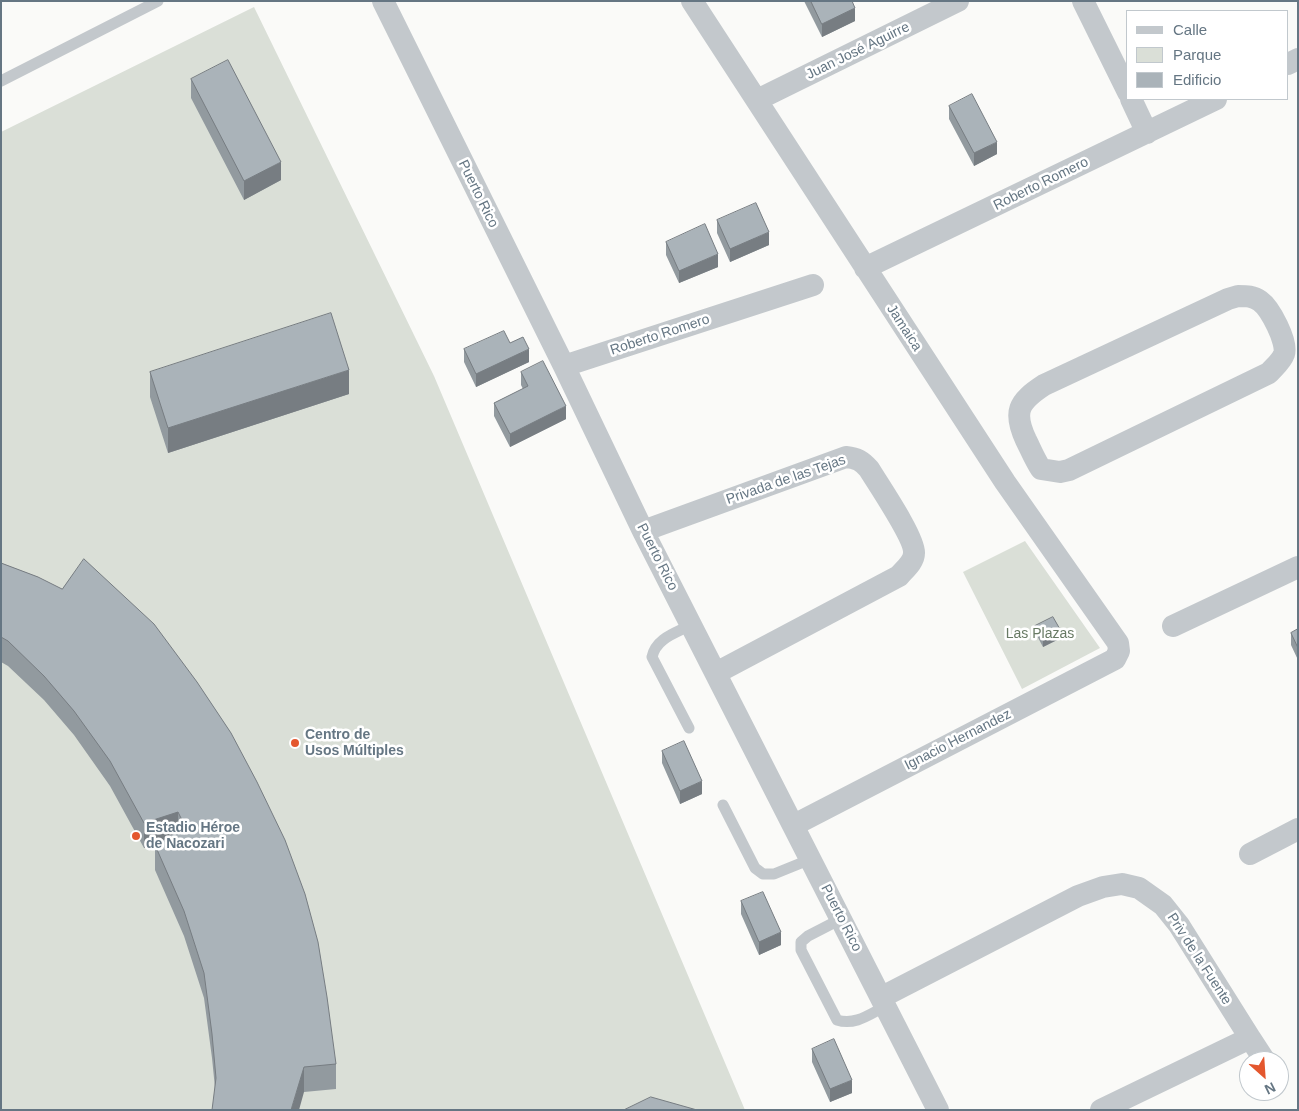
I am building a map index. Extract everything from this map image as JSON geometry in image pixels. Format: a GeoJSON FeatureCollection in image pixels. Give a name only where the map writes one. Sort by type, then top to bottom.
{"type":"FeatureCollection","features":[{"type":"Feature","properties":{"kind":"street","name":"Puerto Rico"},"geometry":{"type":"LineString","coordinates":[[383,1],[564,366],[643,531],[938,1110]]}},
{"type":"Feature","properties":{"kind":"street","name":"Jamaica"},"geometry":{"type":"LineString","coordinates":[[692,1],[1005,482],[1118,643],[1119,651]]}},
{"type":"Feature","properties":{"kind":"street","name":"Juan José Aguirre"},"geometry":{"type":"LineString","coordinates":[[757,100],[958,1]]}},
{"type":"Feature","properties":{"kind":"street"},"geometry":{"type":"LineString","coordinates":[[1083,1],[1126,88]]}},
{"type":"Feature","properties":{"kind":"street"},"geometry":{"type":"LineString","coordinates":[[1131,100],[1147,132]]}},
{"type":"Feature","properties":{"kind":"street","name":"Roberto Romero"},"geometry":{"type":"LineString","coordinates":[[865,268],[1214,100]]}},
{"type":"Feature","properties":{"kind":"street","name":"Roberto Romero"},"geometry":{"type":"LineString","coordinates":[[564,366],[813,285]]}},
{"type":"Feature","properties":{"kind":"street"},"geometry":{"type":"LineString","coordinates":[[1238,296],[1250,296],[1266,307],[1284,346],[1284,354],[1278,364],[1269,372],[1069,470],[1060,472],[1041,469],[1037,462],[1019,425],[1018,416],[1025,400],[1044,385],[1228,299],[1238,296]]}},
{"type":"Feature","properties":{"kind":"street","name":"Privada de las Tejas"},"geometry":{"type":"LineString","coordinates":[[643,531],[846,457],[862,461],[869,469],[909,536],[914,552],[912,561],[899,576],[716,673]]}},
{"type":"Feature","properties":{"kind":"street"},"geometry":{"type":"LineString","coordinates":[[1005,482],[1037,462]]}},
{"type":"Feature","properties":{"kind":"street"},"geometry":{"type":"LineString","coordinates":[[1173,626],[1298,567]]}},
{"type":"Feature","properties":{"kind":"street","name":"Ignacio Hernandez"},"geometry":{"type":"LineString","coordinates":[[794,825],[1115,659],[1119,651]]}},
{"type":"Feature","properties":{"kind":"street"},"geometry":{"type":"LineString","coordinates":[[1250,854],[1298,829]]}},
{"type":"Feature","properties":{"kind":"street","name":"Priv de la Fuente"},"geometry":{"type":"LineString","coordinates":[[884,1002],[1078,896],[1104,887],[1122,884],[1139,888],[1163,905],[1179,926],[1258,1051]]}},
{"type":"Feature","properties":{"kind":"street"},"geometry":{"type":"LineString","coordinates":[[1101,1110],[1250,1038]]}},
{"type":"Feature","properties":{"kind":"lane"},"geometry":{"type":"LineString","coordinates":[[1,81],[158,1]]}},
{"type":"Feature","properties":{"kind":"lane"},"geometry":{"type":"LineString","coordinates":[[689,728],[652,657],[654,648],[661,640],[691,625]]}},
{"type":"Feature","properties":{"kind":"lane"},"geometry":{"type":"LineString","coordinates":[[723,805],[755,868],[763,874],[774,874],[811,859]]}},
{"type":"Feature","properties":{"kind":"lane"},"geometry":{"type":"LineString","coordinates":[[841,919],[808,936],[801,942],[801,950],[837,1020],[846,1023],[855,1021],[884,1002]]}},
{"type":"Feature","properties":{"kind":"green space","name":"Centro de Usos Múltiples"},"geometry":{"type":"Polygon","coordinates":[[[254,7],[434,376],[745,1110],[1,1110],[1,132],[254,7]]]}},
{"type":"Feature","properties":{"kind":"green space","name":"Las Plazas"},"geometry":{"type":"Polygon","coordinates":[[[1025,541],[1100,648],[1022,689],[963,572],[1025,541]]]}},
{"type":"Feature","properties":{"kind":"building"},"geometry":{"type":"Polygon","coordinates":[[[811,1],[852,1],[855,8],[822,24],[811,1]]]}},
{"type":"Feature","properties":{"kind":"building"},"geometry":{"type":"Polygon","coordinates":[[[228,60],[281,162],[244,181],[191,79],[228,60]]]}},
{"type":"Feature","properties":{"kind":"building"},"geometry":{"type":"Polygon","coordinates":[[[972,94],[997,142],[974,153],[949,106],[972,94]]]}},
{"type":"Feature","properties":{"kind":"building"},"geometry":{"type":"Polygon","coordinates":[[[756,203],[769,232],[730,249],[717,220],[756,203]]]}},
{"type":"Feature","properties":{"kind":"building"},"geometry":{"type":"Polygon","coordinates":[[[705,224],[718,254],[679,271],[666,242],[705,224]]]}},
{"type":"Feature","properties":{"kind":"building"},"geometry":{"type":"Polygon","coordinates":[[[331,313],[349,370],[168,428],[150,372],[331,313]]]}},
{"type":"Feature","properties":{"kind":"building"},"geometry":{"type":"Polygon","coordinates":[[[504,331],[510,343],[523,337],[529,349],[476,374],[464,349],[504,331]]]}},
{"type":"Feature","properties":{"kind":"building"},"geometry":{"type":"Polygon","coordinates":[[[543,361],[566,406],[510,434],[494,403],[528,386],[521,372],[543,361]]]}},
{"type":"Feature","properties":{"kind":"building"},"geometry":{"type":"Polygon","coordinates":[[[84,559],[154,624],[197,682],[231,733],[285,840],[305,894],[318,942],[336,1064],[304,1067],[291,1110],[212,1110],[216,1078],[204,973],[184,911],[155,845],[185,826],[178,812],[144,823],[110,761],[74,711],[44,676],[8,641],[1,637],[1,563],[38,577],[62,589],[84,559]]]}},
{"type":"Feature","properties":{"kind":"building"},"geometry":{"type":"Polygon","coordinates":[[[1053,617],[1061,631],[1043,641],[1035,626],[1053,617]]]}},
{"type":"Feature","properties":{"kind":"building"},"geometry":{"type":"Polygon","coordinates":[[[1298,629],[1298,648],[1291,633],[1298,629]]]}},
{"type":"Feature","properties":{"kind":"building"},"geometry":{"type":"Polygon","coordinates":[[[684,741],[702,781],[680,791],[662,751],[684,741]]]}},
{"type":"Feature","properties":{"kind":"building"},"geometry":{"type":"Polygon","coordinates":[[[763,892],[781,932],[759,942],[741,901],[763,892]]]}},
{"type":"Feature","properties":{"kind":"building"},"geometry":{"type":"Polygon","coordinates":[[[834,1039],[852,1080],[830,1089],[812,1049],[834,1039]]]}},
{"type":"Feature","properties":{"kind":"building"},"geometry":{"type":"Polygon","coordinates":[[[651,1097],[697,1110],[624,1110],[651,1097]]]}},
{"type":"Feature","properties":{"kind":"place","name":"Centro de Usos Múltiples"},"geometry":{"type":"Point","coordinates":[295,743]}},
{"type":"Feature","properties":{"kind":"place","name":"Estadio Héroe de Nacozari"},"geometry":{"type":"Point","coordinates":[136,836]}}]}
